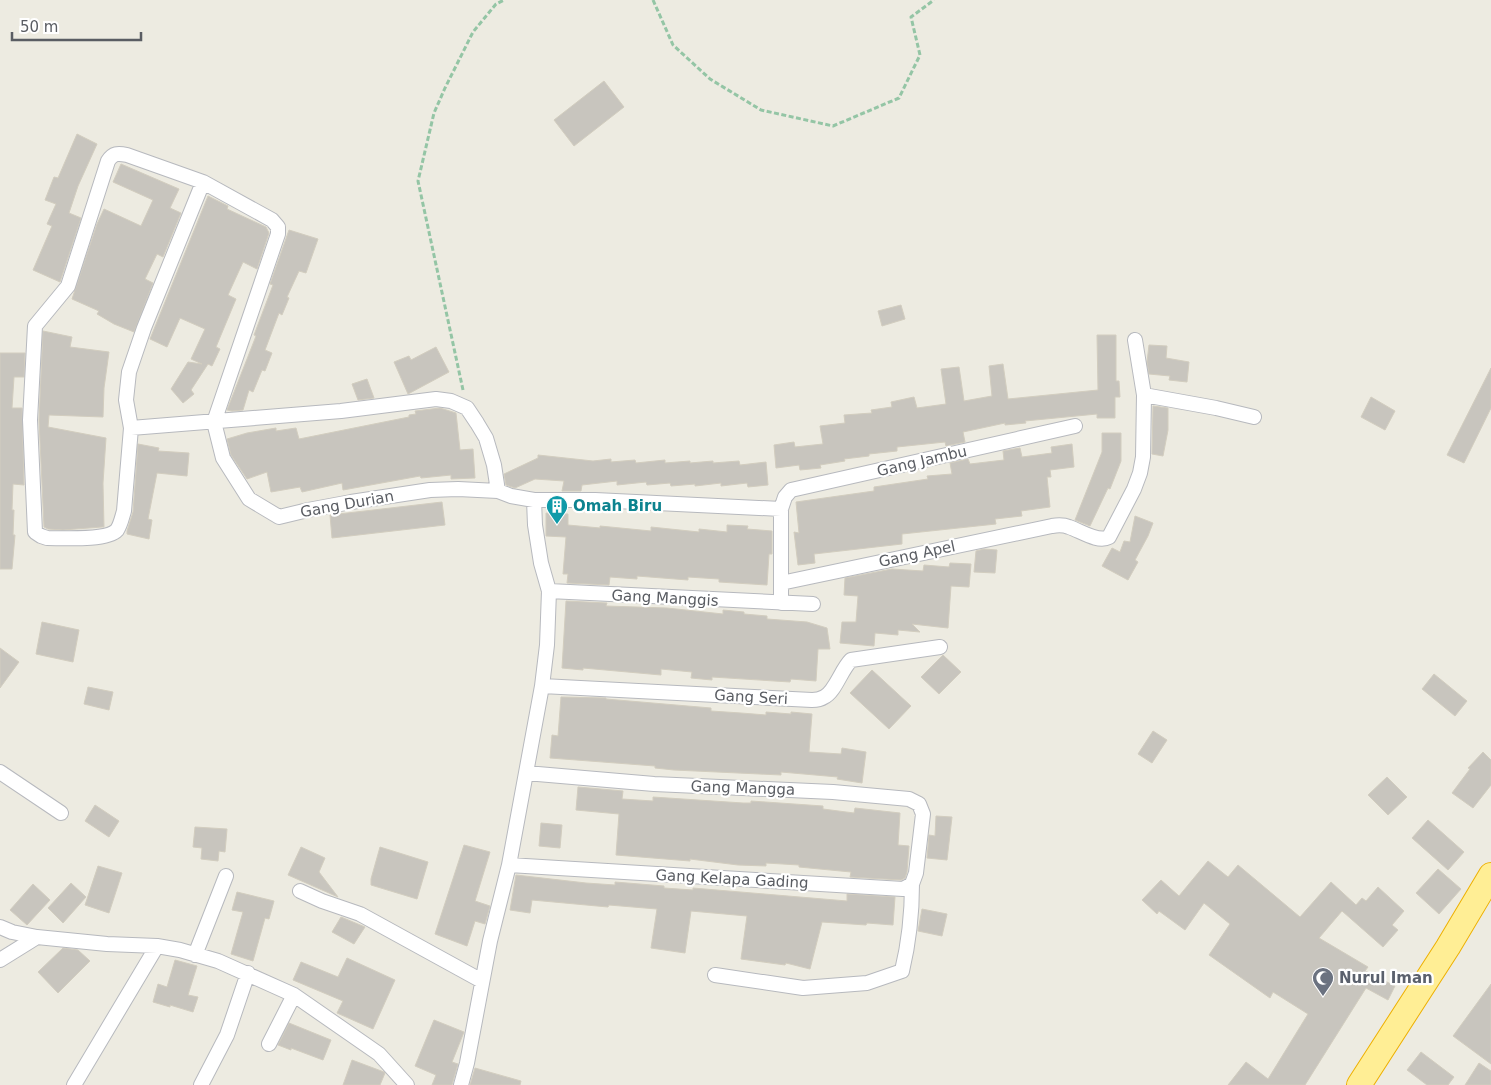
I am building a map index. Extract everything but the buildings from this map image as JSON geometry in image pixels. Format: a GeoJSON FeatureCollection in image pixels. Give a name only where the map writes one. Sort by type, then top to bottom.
{"type":"FeatureCollection","features":[{"type":"Feature","properties":{"kind":"highway"},"geometry":{"type":"LineString","coordinates":[[1358,1085],[1448,947],[1491,875]]}},
{"type":"Feature","properties":{"kind":"street"},"geometry":{"type":"LineString","coordinates":[[203,182],[144,328],[129,372],[126,400],[131,428],[124,511],[120,524],[115,531],[104,536],[48,538],[35,532],[30,420],[35,326],[68,286],[111,156],[119,154],[203,182],[272,220],[279,231],[214,422]]}},
{"type":"Feature","properties":{"kind":"street"},"geometry":{"type":"LineString","coordinates":[[1135,340],[1144,395],[1254,417]]}},
{"type":"Feature","properties":{"kind":"street","name":"Gang Apel"},"geometry":{"type":"LineString","coordinates":[[781,583],[1052,526],[1070,527],[1097,538],[1109,537],[1140,474],[1143,457],[1144,395]]}},
{"type":"Feature","properties":{"kind":"street"},"geometry":{"type":"LineString","coordinates":[[131,428],[341,411],[436,399],[451,400],[467,408],[486,438],[494,465],[498,491]]}},
{"type":"Feature","properties":{"kind":"street","name":"Gang Durian"},"geometry":{"type":"LineString","coordinates":[[214,422],[223,458],[249,500],[279,517],[334,505],[430,490],[458,489],[498,491],[511,496],[534,500],[595,500],[781,509]]}},
{"type":"Feature","properties":{"kind":"street","name":"Gang Jambu"},"geometry":{"type":"LineString","coordinates":[[781,509],[785,497],[791,490],[1075,426]]}},
{"type":"Feature","properties":{"kind":"street"},"geometry":{"type":"LineString","coordinates":[[461,1085],[467,1063],[490,941],[509,865],[542,686],[547,645],[549,591],[541,563],[535,525],[534,500]]}},
{"type":"Feature","properties":{"kind":"street"},"geometry":{"type":"LineString","coordinates":[[781,509],[781,603]]}},
{"type":"Feature","properties":{"kind":"street","name":"Gang Manggis"},"geometry":{"type":"LineString","coordinates":[[549,591],[813,604]]}},
{"type":"Feature","properties":{"kind":"street","name":"Gang Seri"},"geometry":{"type":"LineString","coordinates":[[542,686],[812,700],[824,698],[830,693],[845,666],[851,660],[940,647]]}},
{"type":"Feature","properties":{"kind":"street"},"geometry":{"type":"LineString","coordinates":[[0,772],[61,813]]}},
{"type":"Feature","properties":{"kind":"street","name":"Gang Mangga"},"geometry":{"type":"LineString","coordinates":[[526,773],[654,784],[833,792],[909,799],[919,804],[923,814],[916,873],[912,884]]}},
{"type":"Feature","properties":{"kind":"street","name":"Gang Kelapa Gading"},"geometry":{"type":"LineString","coordinates":[[509,865],[904,889],[912,884]]}},
{"type":"Feature","properties":{"kind":"street"},"geometry":{"type":"LineString","coordinates":[[195,955],[226,876]]}},
{"type":"Feature","properties":{"kind":"street"},"geometry":{"type":"LineString","coordinates":[[715,975],[803,988],[867,984],[902,971],[907,952],[912,914],[912,884]]}},
{"type":"Feature","properties":{"kind":"street"},"geometry":{"type":"LineString","coordinates":[[300,891],[360,914],[482,981]]}},
{"type":"Feature","properties":{"kind":"street"},"geometry":{"type":"LineString","coordinates":[[0,927],[12,932],[37,937],[107,944],[157,946],[180,950],[218,961],[294,995],[379,1054],[407,1085]]}},
{"type":"Feature","properties":{"kind":"street"},"geometry":{"type":"LineString","coordinates":[[0,960],[37,937]]}},
{"type":"Feature","properties":{"kind":"street"},"geometry":{"type":"LineString","coordinates":[[74,1085],[157,946]]}},
{"type":"Feature","properties":{"kind":"street"},"geometry":{"type":"LineString","coordinates":[[201,1085],[227,1035],[248,973]]}},
{"type":"Feature","properties":{"kind":"street"},"geometry":{"type":"LineString","coordinates":[[269,1044],[294,995]]}},
{"type":"Feature","properties":{"kind":"path"},"geometry":{"type":"LineString","coordinates":[[467,408],[418,181],[434,113],[444,88],[473,32],[496,4],[504,0]]}},
{"type":"Feature","properties":{"kind":"path"},"geometry":{"type":"LineString","coordinates":[[653,0],[673,45],[710,79],[762,110],[832,126],[899,98],[920,55],[911,17],[934,0]]}},
{"type":"Feature","properties":{"kind":"place","name":"Omah Biru"},"geometry":{"type":"Point","coordinates":[557,525]}},
{"type":"Feature","properties":{"kind":"place","name":"Nurul Iman"},"geometry":{"type":"Point","coordinates":[1323,997]}}]}
